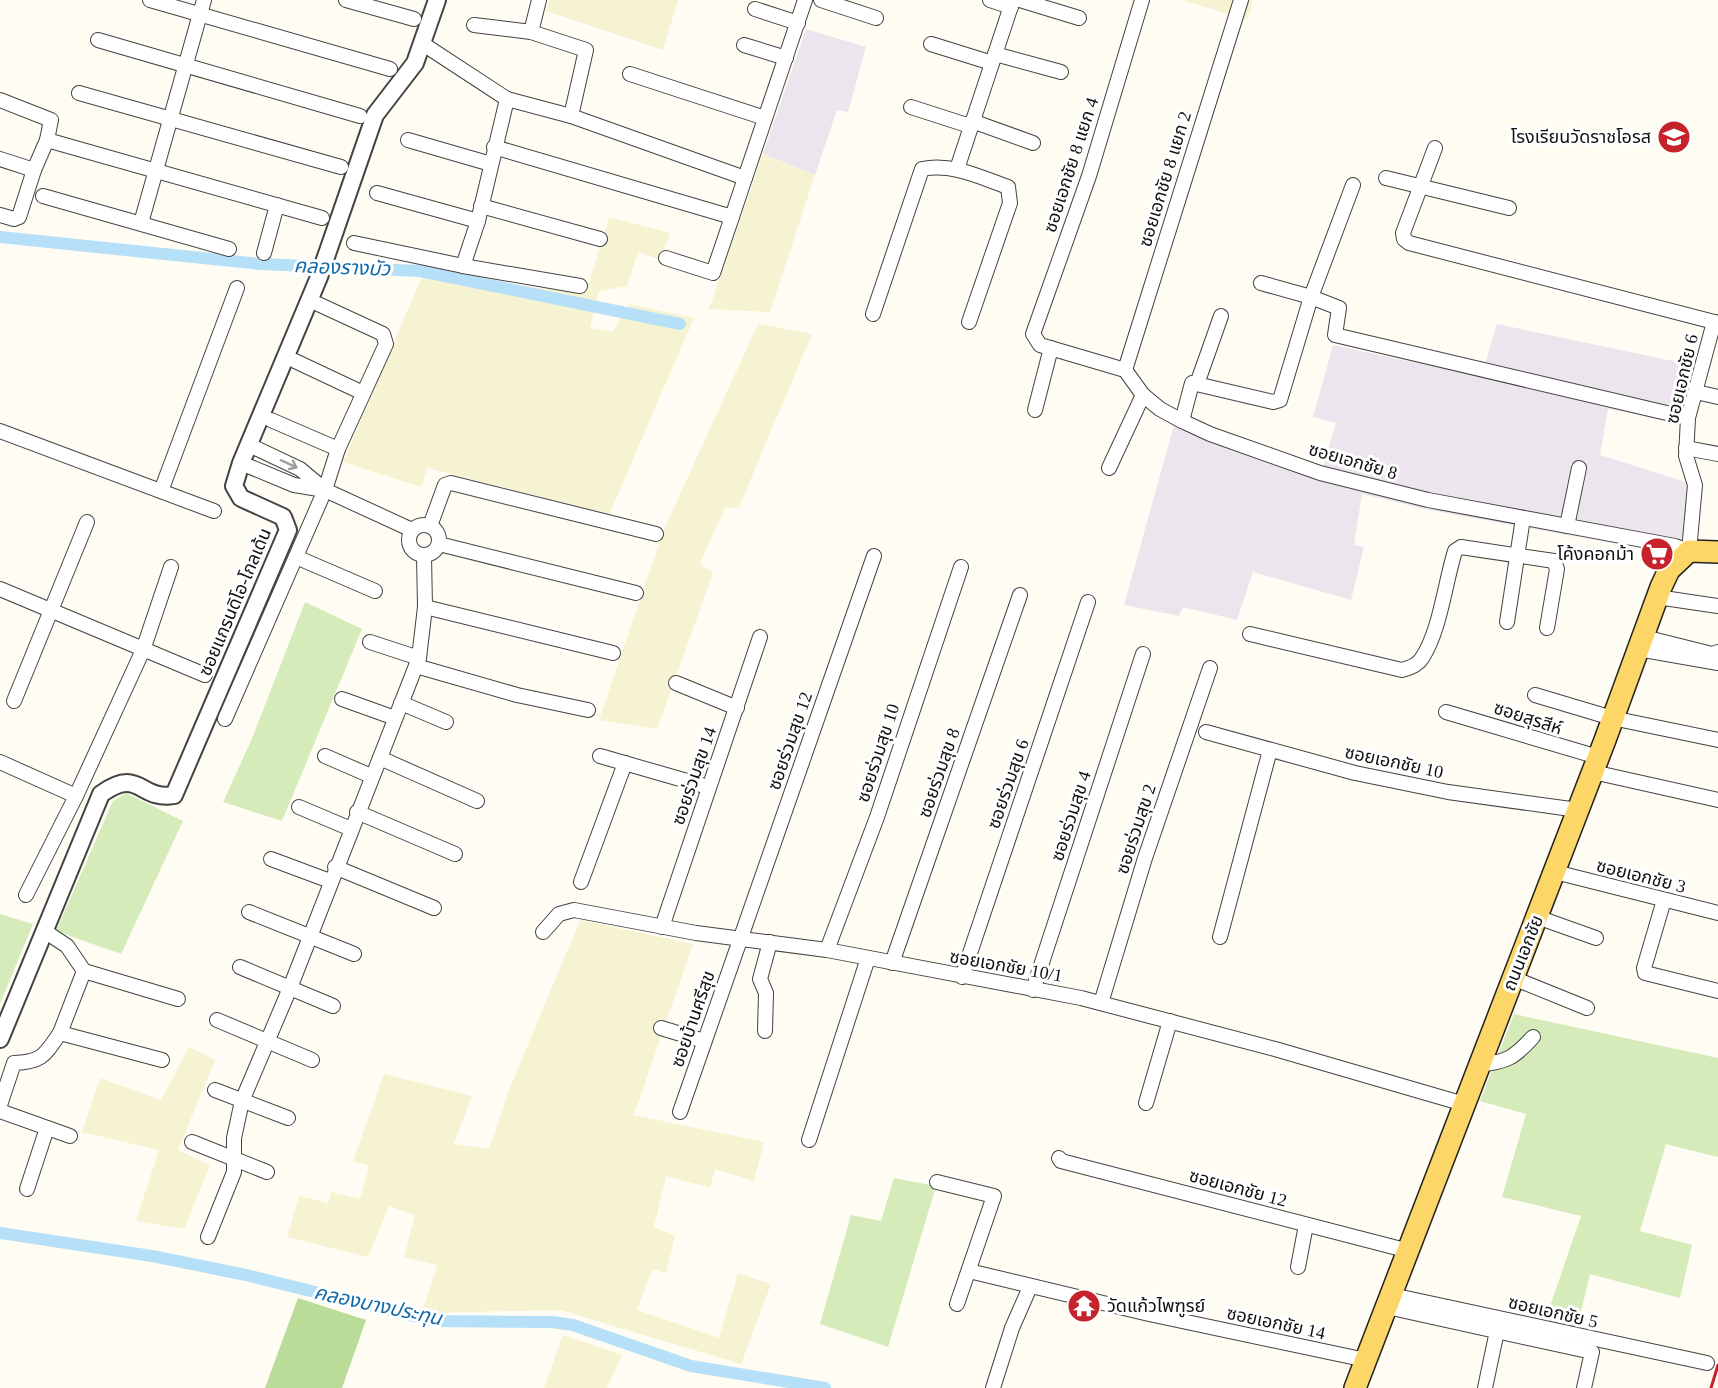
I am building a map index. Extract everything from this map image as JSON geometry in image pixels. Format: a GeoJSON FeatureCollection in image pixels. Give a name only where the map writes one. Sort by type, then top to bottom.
{"type":"FeatureCollection","features":[{"type":"Feature","properties":{"kind":"main road"},"geometry":{"type":"LineString","coordinates":[[1689,551],[1718,552]]}},
{"type":"Feature","properties":{"kind":"main road","name":"ถนนเอกชัย"},"geometry":{"type":"LineString","coordinates":[[1355,1388],[1478,1065],[1596,765],[1658,597],[1669,570],[1689,551]]}},
{"type":"Feature","properties":{"kind":"street"},"geometry":{"type":"LineString","coordinates":[[150,0],[390,69]]}},
{"type":"Feature","properties":{"kind":"street"},"geometry":{"type":"LineString","coordinates":[[141,223],[204,0]]}},
{"type":"Feature","properties":{"kind":"street"},"geometry":{"type":"LineString","coordinates":[[346,0],[414,19]]}},
{"type":"Feature","properties":{"kind":"street","name":"ซอยแกรนดิโอ-โกลเด้น"},"geometry":{"type":"LineString","coordinates":[[0,1039],[46,932],[100,794],[116,783],[129,782],[155,794],[174,795],[288,530],[283,517],[238,495],[234,486],[241,463],[319,277],[375,115],[415,63],[437,0]]}},
{"type":"Feature","properties":{"kind":"street"},"geometry":{"type":"LineString","coordinates":[[531,32],[539,0]]}},
{"type":"Feature","properties":{"kind":"street"},"geometry":{"type":"LineString","coordinates":[[666,258],[712,273],[805,0]]}},
{"type":"Feature","properties":{"kind":"street"},"geometry":{"type":"LineString","coordinates":[[821,0],[876,18]]}},
{"type":"Feature","properties":{"kind":"street"},"geometry":{"type":"LineString","coordinates":[[990,0],[1015,2],[1079,18]]}},
{"type":"Feature","properties":{"kind":"street","name":"ซอยเอกชัย 8 แยก 4"},"geometry":{"type":"LineString","coordinates":[[1051,348],[1040,345],[1033,334],[1089,176],[1142,0]]}},
{"type":"Feature","properties":{"kind":"street","name":"ซอยเอกชัย 8 แยก 2"},"geometry":{"type":"LineString","coordinates":[[1125,370],[1241,0]]}},
{"type":"Feature","properties":{"kind":"street"},"geometry":{"type":"LineString","coordinates":[[957,169],[1015,2]]}},
{"type":"Feature","properties":{"kind":"street"},"geometry":{"type":"LineString","coordinates":[[755,9],[798,22]]}},
{"type":"Feature","properties":{"kind":"street"},"geometry":{"type":"LineString","coordinates":[[474,25],[531,32],[586,50],[570,116]]}},
{"type":"Feature","properties":{"kind":"street"},"geometry":{"type":"LineString","coordinates":[[98,40],[360,116]]}},
{"type":"Feature","properties":{"kind":"street"},"geometry":{"type":"LineString","coordinates":[[423,44],[507,99],[570,116],[745,178]]}},
{"type":"Feature","properties":{"kind":"street"},"geometry":{"type":"LineString","coordinates":[[932,44],[1061,72]]}},
{"type":"Feature","properties":{"kind":"street"},"geometry":{"type":"LineString","coordinates":[[744,45],[786,58]]}},
{"type":"Feature","properties":{"kind":"street"},"geometry":{"type":"LineString","coordinates":[[630,74],[765,118]]}},
{"type":"Feature","properties":{"kind":"street"},"geometry":{"type":"LineString","coordinates":[[79,93],[341,167]]}},
{"type":"Feature","properties":{"kind":"street"},"geometry":{"type":"LineString","coordinates":[[463,266],[478,221],[507,99]]}},
{"type":"Feature","properties":{"kind":"street"},"geometry":{"type":"LineString","coordinates":[[0,100],[50,118],[47,140],[34,170],[19,217],[14,219],[0,215]]}},
{"type":"Feature","properties":{"kind":"street"},"geometry":{"type":"LineString","coordinates":[[911,107],[1033,143]]}},
{"type":"Feature","properties":{"kind":"street"},"geometry":{"type":"LineString","coordinates":[[47,140],[322,218]]}},
{"type":"Feature","properties":{"kind":"street"},"geometry":{"type":"LineString","coordinates":[[408,140],[491,164]]}},
{"type":"Feature","properties":{"kind":"street"},"geometry":{"type":"LineString","coordinates":[[494,147],[732,217]]}},
{"type":"Feature","properties":{"kind":"street"},"geometry":{"type":"LineString","coordinates":[[1435,148],[1422,188],[1403,233],[1404,239],[1409,243],[1716,322]]}},
{"type":"Feature","properties":{"kind":"street"},"geometry":{"type":"LineString","coordinates":[[0,159],[34,170]]}},
{"type":"Feature","properties":{"kind":"street"},"geometry":{"type":"LineString","coordinates":[[873,314],[922,169],[932,167],[957,169],[1008,187],[1010,202],[969,322]]}},
{"type":"Feature","properties":{"kind":"street"},"geometry":{"type":"LineString","coordinates":[[1386,178],[1509,208]]}},
{"type":"Feature","properties":{"kind":"street"},"geometry":{"type":"LineString","coordinates":[[1182,421],[1190,385],[1197,384],[1277,402],[1311,297],[1353,185]]}},
{"type":"Feature","properties":{"kind":"street"},"geometry":{"type":"LineString","coordinates":[[377,193],[478,221]]}},
{"type":"Feature","properties":{"kind":"street"},"geometry":{"type":"LineString","coordinates":[[43,196],[229,249]]}},
{"type":"Feature","properties":{"kind":"street"},"geometry":{"type":"LineString","coordinates":[[264,253],[277,205]]}},
{"type":"Feature","properties":{"kind":"street"},"geometry":{"type":"LineString","coordinates":[[481,206],[600,239]]}},
{"type":"Feature","properties":{"kind":"street"},"geometry":{"type":"LineString","coordinates":[[354,243],[463,266],[580,286]]}},
{"type":"Feature","properties":{"kind":"street"},"geometry":{"type":"LineString","coordinates":[[1261,283],[1340,308],[1334,332],[1336,336],[1688,418]]}},
{"type":"Feature","properties":{"kind":"street"},"geometry":{"type":"LineString","coordinates":[[160,491],[237,288]]}},
{"type":"Feature","properties":{"kind":"street"},"geometry":{"type":"LineString","coordinates":[[225,720],[325,490],[338,448],[386,338],[318,304]]}},
{"type":"Feature","properties":{"kind":"street"},"geometry":{"type":"LineString","coordinates":[[1197,384],[1221,316]]}},
{"type":"Feature","properties":{"kind":"street","name":"ซอยเอกชัย 6"},"geometry":{"type":"LineString","coordinates":[[1689,551],[1695,485],[1686,448],[1688,418],[1716,322]]}},
{"type":"Feature","properties":{"kind":"street"},"geometry":{"type":"LineString","coordinates":[[1035,410],[1051,348],[1125,370]]}},
{"type":"Feature","properties":{"kind":"street"},"geometry":{"type":"LineString","coordinates":[[295,361],[363,393]]}},
{"type":"Feature","properties":{"kind":"street","name":"ซอยเอกชัย 8"},"geometry":{"type":"LineString","coordinates":[[1125,370],[1143,395],[1160,409],[1182,421],[1210,434],[1320,473],[1428,500],[1675,546],[1689,551]]}},
{"type":"Feature","properties":{"kind":"street"},"geometry":{"type":"LineString","coordinates":[[1696,392],[1718,397]]}},
{"type":"Feature","properties":{"kind":"street"},"geometry":{"type":"LineString","coordinates":[[1109,468],[1143,395]]}},
{"type":"Feature","properties":{"kind":"street"},"geometry":{"type":"LineString","coordinates":[[271,420],[338,448]]}},
{"type":"Feature","properties":{"kind":"street"},"geometry":{"type":"LineString","coordinates":[[0,431],[214,511]]}},
{"type":"Feature","properties":{"kind":"street"},"geometry":{"type":"LineString","coordinates":[[249,445],[300,469],[325,490],[412,530]]}},
{"type":"Feature","properties":{"kind":"street"},"geometry":{"type":"LineString","coordinates":[[1686,448],[1718,454]]}},
{"type":"Feature","properties":{"kind":"street"},"geometry":{"type":"LineString","coordinates":[[241,463],[294,485],[325,490]]}},
{"type":"Feature","properties":{"kind":"street"},"geometry":{"type":"LineString","coordinates":[[1567,526],[1579,468]]}},
{"type":"Feature","properties":{"kind":"street"},"geometry":{"type":"LineString","coordinates":[[430,526],[445,485],[451,483],[656,534]]}},
{"type":"Feature","properties":{"kind":"street"},"geometry":{"type":"LineString","coordinates":[[1507,622],[1523,518]]}},
{"type":"Feature","properties":{"kind":"street"},"geometry":{"type":"LineString","coordinates":[[14,701],[87,522]]}},
{"type":"Feature","properties":{"kind":"street"},"geometry":{"type":"LineString","coordinates":[[418,526],[430,526],[436,532],[439,544],[435,551],[424,556],[416,554],[409,546],[412,530],[418,526]]}},
{"type":"Feature","properties":{"kind":"street"},"geometry":{"type":"LineString","coordinates":[[439,544],[636,593]]}},
{"type":"Feature","properties":{"kind":"street"},"geometry":{"type":"LineString","coordinates":[[1250,634],[1402,670],[1422,659],[1442,605],[1450,567],[1457,548],[1550,559],[1557,569],[1547,628]]}},
{"type":"Feature","properties":{"kind":"street"},"geometry":{"type":"LineString","coordinates":[[208,1237],[234,1172],[236,1159],[234,1138],[242,1101],[290,988],[335,867],[417,662],[425,607],[424,556]]}},
{"type":"Feature","properties":{"kind":"street","name":"ซอยร่วมสุข 12"},"geometry":{"type":"LineString","coordinates":[[740,938],[874,556]]}},
{"type":"Feature","properties":{"kind":"street"},"geometry":{"type":"LineString","coordinates":[[296,557],[375,591]]}},
{"type":"Feature","properties":{"kind":"street"},"geometry":{"type":"LineString","coordinates":[[26,895],[143,650],[171,567]]}},
{"type":"Feature","properties":{"kind":"street","name":"ซอยร่วมสุข 10"},"geometry":{"type":"LineString","coordinates":[[827,950],[877,817],[961,567]]}},
{"type":"Feature","properties":{"kind":"street"},"geometry":{"type":"LineString","coordinates":[[0,590],[205,675]]}},
{"type":"Feature","properties":{"kind":"street","name":"ซอยร่วมสุข 8"},"geometry":{"type":"LineString","coordinates":[[892,963],[1020,595]]}},
{"type":"Feature","properties":{"kind":"street"},"geometry":{"type":"LineString","coordinates":[[1658,597],[1718,606]]}},
{"type":"Feature","properties":{"kind":"street","name":"ซอยร่วมสุข 6"},"geometry":{"type":"LineString","coordinates":[[962,977],[1088,602]]}},
{"type":"Feature","properties":{"kind":"street"},"geometry":{"type":"LineString","coordinates":[[425,607],[613,653]]}},
{"type":"Feature","properties":{"kind":"street","name":"ซอยร่วมสุข 14"},"geometry":{"type":"LineString","coordinates":[[662,927],[760,637]]}},
{"type":"Feature","properties":{"kind":"street"},"geometry":{"type":"LineString","coordinates":[[370,642],[417,662],[517,694],[588,710]]}},
{"type":"Feature","properties":{"kind":"street"},"geometry":{"type":"LineString","coordinates":[[1641,643],[1712,654],[1718,652]]}},
{"type":"Feature","properties":{"kind":"street"},"geometry":{"type":"LineString","coordinates":[[1641,643],[1718,663]]}},
{"type":"Feature","properties":{"kind":"street","name":"ซอยร่วมสุข 4"},"geometry":{"type":"LineString","coordinates":[[1033,990],[1143,654]]}},
{"type":"Feature","properties":{"kind":"street","name":"ซอยร่วมสุข 2"},"geometry":{"type":"LineString","coordinates":[[1101,1003],[1145,858],[1210,668]]}},
{"type":"Feature","properties":{"kind":"street"},"geometry":{"type":"LineString","coordinates":[[676,683],[737,708]]}},
{"type":"Feature","properties":{"kind":"street"},"geometry":{"type":"LineString","coordinates":[[1535,695],[1612,718],[1718,740]]}},
{"type":"Feature","properties":{"kind":"street"},"geometry":{"type":"LineString","coordinates":[[342,699],[395,718]]}},
{"type":"Feature","properties":{"kind":"street"},"geometry":{"type":"LineString","coordinates":[[401,703],[446,722]]}},
{"type":"Feature","properties":{"kind":"street","name":"ซอยสุรสีห์"},"geometry":{"type":"LineString","coordinates":[[1446,712],[1596,765],[1718,800]]}},
{"type":"Feature","properties":{"kind":"street","name":"ซอยเอกชัย 10"},"geometry":{"type":"LineString","coordinates":[[1206,732],[1355,773],[1448,792],[1578,810]]}},
{"type":"Feature","properties":{"kind":"street"},"geometry":{"type":"LineString","coordinates":[[1220,937],[1270,750]]}},
{"type":"Feature","properties":{"kind":"street"},"geometry":{"type":"LineString","coordinates":[[325,756],[371,776]]}},
{"type":"Feature","properties":{"kind":"street"},"geometry":{"type":"LineString","coordinates":[[600,756],[708,787]]}},
{"type":"Feature","properties":{"kind":"street"},"geometry":{"type":"LineString","coordinates":[[380,758],[477,801]]}},
{"type":"Feature","properties":{"kind":"street"},"geometry":{"type":"LineString","coordinates":[[0,762],[75,796]]}},
{"type":"Feature","properties":{"kind":"street"},"geometry":{"type":"LineString","coordinates":[[581,882],[626,763]]}},
{"type":"Feature","properties":{"kind":"street"},"geometry":{"type":"LineString","coordinates":[[298,807],[351,829]]}},
{"type":"Feature","properties":{"kind":"street"},"geometry":{"type":"LineString","coordinates":[[357,812],[455,854]]}},
{"type":"Feature","properties":{"kind":"street"},"geometry":{"type":"LineString","coordinates":[[271,859],[330,881]]}},
{"type":"Feature","properties":{"kind":"street"},"geometry":{"type":"LineString","coordinates":[[335,867],[434,908]]}},
{"type":"Feature","properties":{"kind":"street","name":"ซอยเอกชัย 3"},"geometry":{"type":"LineString","coordinates":[[1555,872],[1718,913]]}},
{"type":"Feature","properties":{"kind":"street"},"geometry":{"type":"LineString","coordinates":[[1664,900],[1644,968],[1645,973],[1718,992]]}},
{"type":"Feature","properties":{"kind":"street","name":"ซอยเอกชัย 10/1"},"geometry":{"type":"LineString","coordinates":[[543,932],[559,914],[574,910],[662,927],[827,950],[1101,1003],[1464,1104]]}},
{"type":"Feature","properties":{"kind":"street"},"geometry":{"type":"LineString","coordinates":[[249,912],[354,954]]}},
{"type":"Feature","properties":{"kind":"street"},"geometry":{"type":"LineString","coordinates":[[1537,917],[1596,938]]}},
{"type":"Feature","properties":{"kind":"street"},"geometry":{"type":"LineString","coordinates":[[46,932],[67,946],[84,971],[178,999]]}},
{"type":"Feature","properties":{"kind":"street","name":"ซอยบ้านศรีสุข"},"geometry":{"type":"LineString","coordinates":[[680,1112],[740,938]]}},
{"type":"Feature","properties":{"kind":"street"},"geometry":{"type":"LineString","coordinates":[[765,1031],[766,993],[760,979],[770,942]]}},
{"type":"Feature","properties":{"kind":"street"},"geometry":{"type":"LineString","coordinates":[[808,1140],[868,958]]}},
{"type":"Feature","properties":{"kind":"street"},"geometry":{"type":"LineString","coordinates":[[240,967],[333,1006]]}},
{"type":"Feature","properties":{"kind":"street"},"geometry":{"type":"LineString","coordinates":[[0,1105],[14,1063],[35,1062],[45,1055],[60,1033],[84,971]]}},
{"type":"Feature","properties":{"kind":"street"},"geometry":{"type":"LineString","coordinates":[[1513,978],[1587,1008]]}},
{"type":"Feature","properties":{"kind":"street"},"geometry":{"type":"LineString","coordinates":[[217,1020],[312,1060]]}},
{"type":"Feature","properties":{"kind":"street"},"geometry":{"type":"LineString","coordinates":[[1146,1103],[1170,1021]]}},
{"type":"Feature","properties":{"kind":"street"},"geometry":{"type":"LineString","coordinates":[[661,1028],[704,1041]]}},
{"type":"Feature","properties":{"kind":"street"},"geometry":{"type":"LineString","coordinates":[[60,1033],[162,1060]]}},
{"type":"Feature","properties":{"kind":"street"},"geometry":{"type":"LineString","coordinates":[[1478,1065],[1503,1062],[1517,1055],[1533,1037]]}},
{"type":"Feature","properties":{"kind":"street"},"geometry":{"type":"LineString","coordinates":[[215,1090],[288,1118]]}},
{"type":"Feature","properties":{"kind":"street"},"geometry":{"type":"LineString","coordinates":[[0,1111],[70,1136]]}},
{"type":"Feature","properties":{"kind":"street"},"geometry":{"type":"LineString","coordinates":[[27,1189],[47,1128]]}},
{"type":"Feature","properties":{"kind":"street"},"geometry":{"type":"LineString","coordinates":[[192,1142],[267,1172]]}},
{"type":"Feature","properties":{"kind":"street","name":"ซอยเอกชัย 12"},"geometry":{"type":"LineString","coordinates":[[1059,1158],[1061,1161],[1409,1251]]}},
{"type":"Feature","properties":{"kind":"street"},"geometry":{"type":"LineString","coordinates":[[937,1182],[994,1196],[957,1304]]}},
{"type":"Feature","properties":{"kind":"street"},"geometry":{"type":"LineString","coordinates":[[1298,1267],[1306,1225]]}},
{"type":"Feature","properties":{"kind":"street","name":"ซอยเอกชัย 14"},"geometry":{"type":"LineString","coordinates":[[969,1270],[1030,1287],[1366,1360]]}},
{"type":"Feature","properties":{"kind":"street"},"geometry":{"type":"LineString","coordinates":[[993,1388],[1012,1328],[1030,1287]]}},
{"type":"Feature","properties":{"kind":"street"},"geometry":{"type":"LineString","coordinates":[[1390,1301],[1497,1331],[1592,1352],[1584,1388]]}},
{"type":"Feature","properties":{"kind":"street","name":"ซอยเอกชัย 5"},"geometry":{"type":"LineString","coordinates":[[1390,1301],[1707,1363]]}},
{"type":"Feature","properties":{"kind":"street"},"geometry":{"type":"LineString","coordinates":[[1485,1388],[1497,1331]]}},
{"type":"Feature","properties":{"kind":"shaded area"},"geometry":{"type":"Polygon","coordinates":[[[549,0],[678,0],[663,50],[546,11],[549,0]]]}},
{"type":"Feature","properties":{"kind":"shaded area"},"geometry":{"type":"Polygon","coordinates":[[[1182,0],[1253,0],[1247,20],[1182,0]]]}},
{"type":"Feature","properties":{"kind":"shaded area"},"geometry":{"type":"Polygon","coordinates":[[[806,29],[866,47],[848,112],[837,110],[815,175],[763,154],[806,29]]]}},
{"type":"Feature","properties":{"kind":"shaded area"},"geometry":{"type":"Polygon","coordinates":[[[763,154],[815,175],[770,312],[709,309],[763,154]]]}},
{"type":"Feature","properties":{"kind":"shaded area"},"geometry":{"type":"Polygon","coordinates":[[[609,217],[670,233],[660,260],[638,252],[627,286],[599,291],[590,328],[613,332],[629,304],[694,318],[609,515],[428,468],[421,487],[343,462],[420,281],[425,277],[586,292],[609,217]]]}},
{"type":"Feature","properties":{"kind":"shaded area"},"geometry":{"type":"Polygon","coordinates":[[[758,324],[812,334],[739,507],[725,508],[700,563],[713,573],[657,729],[599,720],[664,529],[758,324]]]}},
{"type":"Feature","properties":{"kind":"shaded area"},"geometry":{"type":"Polygon","coordinates":[[[1497,324],[1692,365],[1678,423],[1608,409],[1600,455],[1689,483],[1682,540],[1672,554],[1429,510],[1362,494],[1354,545],[1364,547],[1351,600],[1253,572],[1237,620],[1183,607],[1179,616],[1124,605],[1174,425],[1319,480],[1336,423],[1313,417],[1333,345],[1481,377],[1497,324]]]}},
{"type":"Feature","properties":{"kind":"shaded area"},"geometry":{"type":"Polygon","coordinates":[[[580,920],[693,944],[634,1115],[764,1142],[754,1181],[715,1169],[710,1188],[666,1176],[654,1227],[675,1236],[666,1273],[652,1269],[637,1310],[719,1338],[738,1273],[771,1284],[741,1364],[560,1310],[422,1313],[437,1265],[404,1257],[415,1215],[389,1206],[368,1257],[287,1237],[299,1196],[328,1203],[331,1192],[360,1199],[369,1166],[353,1161],[384,1074],[472,1096],[454,1144],[489,1149],[509,1090],[580,920]]]}},
{"type":"Feature","properties":{"kind":"shaded area"},"geometry":{"type":"Polygon","coordinates":[[[189,1047],[215,1060],[178,1150],[210,1165],[184,1229],[136,1221],[159,1150],[82,1132],[100,1078],[161,1100],[189,1047]]]}},
{"type":"Feature","properties":{"kind":"shaded area"},"geometry":{"type":"Polygon","coordinates":[[[563,1335],[622,1355],[607,1388],[544,1388],[563,1335]]]}},
{"type":"Feature","properties":{"kind":"green space"},"geometry":{"type":"Polygon","coordinates":[[[305,602],[362,629],[282,821],[223,802],[251,741],[305,602]]]}},
{"type":"Feature","properties":{"kind":"green space"},"geometry":{"type":"Polygon","coordinates":[[[126,793],[183,821],[121,954],[56,931],[113,801],[126,793]]]}},
{"type":"Feature","properties":{"kind":"green space"},"geometry":{"type":"Polygon","coordinates":[[[0,914],[33,924],[0,1004],[0,914]]]}},
{"type":"Feature","properties":{"kind":"green space"},"geometry":{"type":"Polygon","coordinates":[[[1514,1014],[1718,1058],[1718,1157],[1666,1144],[1640,1231],[1692,1245],[1680,1298],[1590,1274],[1576,1333],[1544,1324],[1581,1216],[1502,1197],[1526,1114],[1480,1101],[1514,1014]]]}},
{"type":"Feature","properties":{"kind":"green space"},"geometry":{"type":"Polygon","coordinates":[[[894,1178],[936,1186],[888,1347],[820,1324],[851,1215],[881,1221],[894,1178]]]}},
{"type":"Feature","properties":{"kind":"green space"},"geometry":{"type":"Polygon","coordinates":[[[298,1298],[366,1320],[342,1388],[265,1388],[298,1298]]]}},
{"type":"Feature","properties":{"kind":"waterway","name":"คลองรางบัว"},"geometry":{"type":"LineString","coordinates":[[0,237],[260,264],[420,271],[680,324]]}},
{"type":"Feature","properties":{"kind":"waterway","name":"คลองบางประทุน"},"geometry":{"type":"LineString","coordinates":[[0,1233],[152,1256],[246,1275],[433,1321],[552,1322],[573,1325],[691,1366],[825,1388]]}},
{"type":"Feature","properties":{"kind":"railway"},"geometry":{"type":"LineString","coordinates":[[1711,1388],[1718,1365]]}},
{"type":"Feature","properties":{"kind":"place","name":"โรงเรียนวัดราชโอรส"},"geometry":{"type":"Point","coordinates":[1674,137]}},
{"type":"Feature","properties":{"kind":"place","name":"โค้งคอกม้า"},"geometry":{"type":"Point","coordinates":[1657,554]}},
{"type":"Feature","properties":{"kind":"place","name":"วัดแก้วไพฑูรย์"},"geometry":{"type":"Point","coordinates":[1084,1306]}}]}
